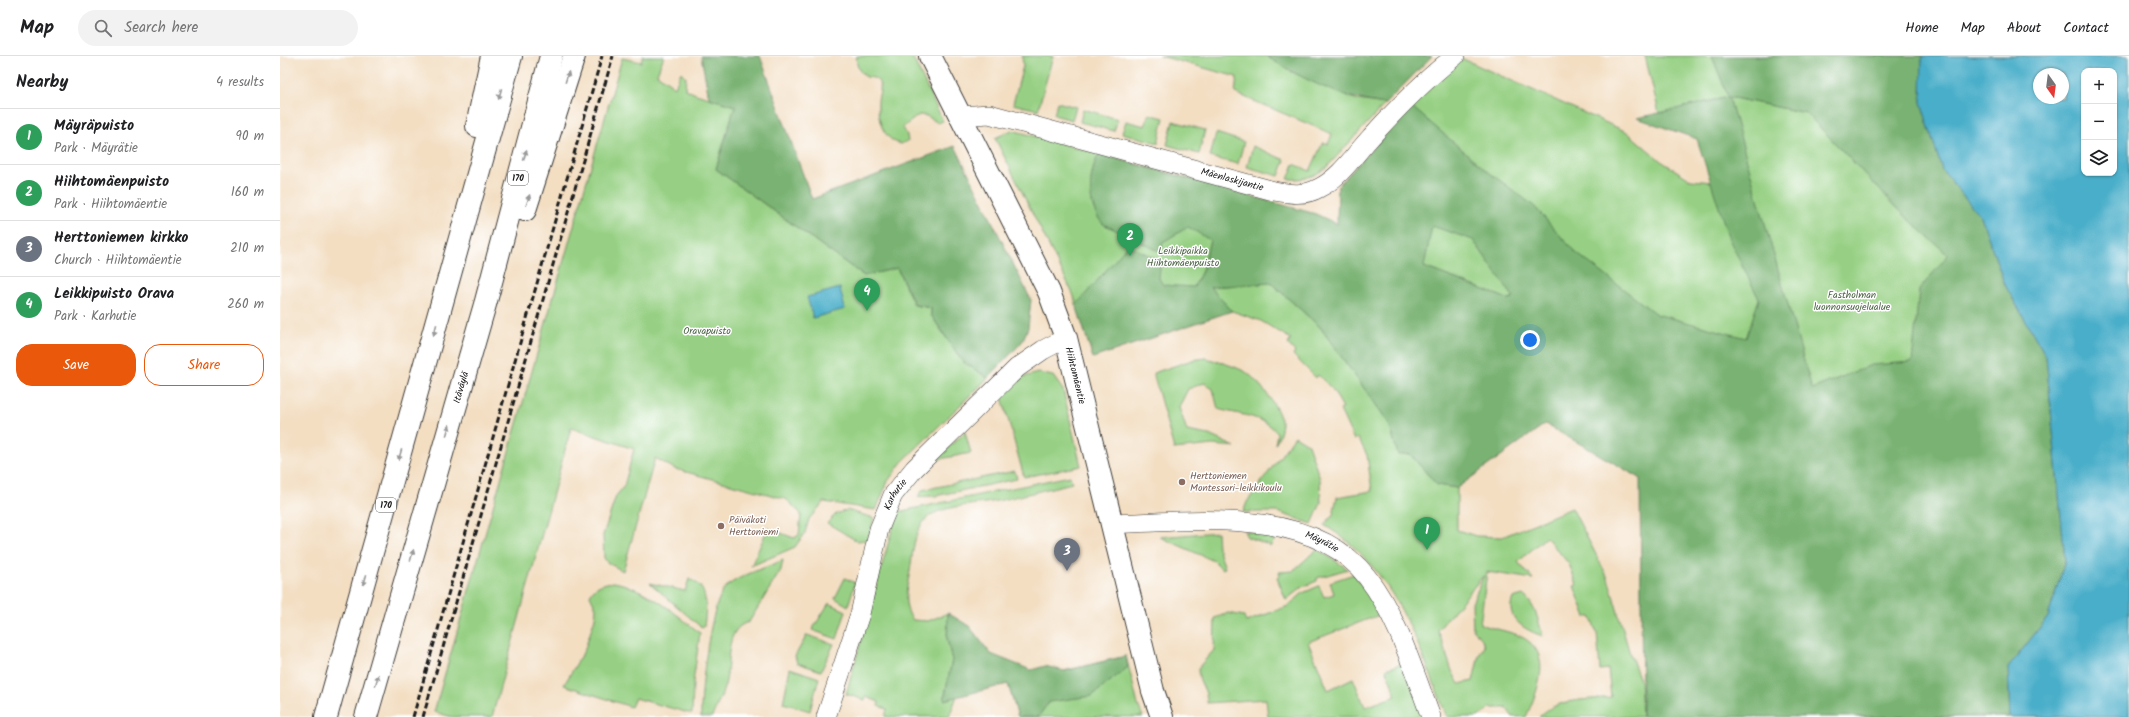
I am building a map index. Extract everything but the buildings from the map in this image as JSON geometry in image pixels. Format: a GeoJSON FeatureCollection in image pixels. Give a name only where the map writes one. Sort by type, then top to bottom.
{"type":"FeatureCollection","features":[{"type":"Feature","properties":{"kind":"main road"},"geometry":{"type":"LineString","coordinates":[[445,292],[457,198],[472,148],[492,56]]}},
{"type":"Feature","properties":{"kind":"main road","name":"170"},"geometry":{"type":"LineString","coordinates":[[326,717],[510,56]]}},
{"type":"Feature","properties":{"kind":"main road","name":"Itäväylä"},"geometry":{"type":"LineString","coordinates":[[366,717],[486,301],[551,56]]}},
{"type":"Feature","properties":{"kind":"main road"},"geometry":{"type":"LineString","coordinates":[[486,301],[516,236],[574,56]]}},
{"type":"Feature","properties":{"kind":"main road","name":"Hiihtomäentie"},"geometry":{"type":"LineString","coordinates":[[930,56],[1049,292],[1066,338],[1153,691],[1162,717]]}},
{"type":"Feature","properties":{"kind":"street","name":"Mäenlaskijantie"},"geometry":{"type":"LineString","coordinates":[[960,116],[989,114],[1274,191],[1287,194],[1307,193],[1330,182],[1395,111],[1455,56]]}},
{"type":"Feature","properties":{"kind":"street","name":"Karhutie"},"geometry":{"type":"LineString","coordinates":[[826,717],[860,614],[880,529],[893,495],[914,469],[1017,368],[1043,350],[1066,338]]}},
{"type":"Feature","properties":{"kind":"street","name":"Mäyrätie"},"geometry":{"type":"LineString","coordinates":[[1112,524],[1236,521],[1271,524],[1312,536],[1335,549],[1349,558],[1367,576],[1379,595],[1397,628],[1431,717]]}},
{"type":"Feature","properties":{"kind":"green space","name":"Oravapuisto"},"geometry":{"type":"Polygon","coordinates":[[[643,56],[664,56],[657,74],[675,87],[681,72],[686,77],[685,89],[735,106],[716,169],[864,276],[897,268],[914,305],[931,308],[931,315],[962,361],[988,378],[902,462],[888,481],[876,510],[824,502],[809,519],[805,533],[795,547],[751,566],[768,528],[794,538],[799,535],[801,514],[786,499],[675,469],[655,458],[623,571],[608,563],[604,558],[603,535],[616,496],[624,486],[634,449],[571,428],[492,717],[452,717],[434,712],[622,58],[641,62],[643,56]]]}},
{"type":"Feature","properties":{"kind":"green space"},"geometry":{"type":"Polygon","coordinates":[[[701,56],[760,56],[812,199],[955,146],[1031,300],[1028,328],[1022,342],[988,378],[962,361],[931,315],[931,308],[915,305],[897,268],[864,276],[716,169],[735,106],[709,98],[701,56]]]}},
{"type":"Feature","properties":{"kind":"green space"},"geometry":{"type":"Polygon","coordinates":[[[857,56],[912,56],[943,121],[938,123],[927,116],[919,115],[902,128],[907,135],[908,141],[901,144],[895,142],[882,128],[880,122],[878,109],[879,83],[875,79],[864,76],[857,65],[857,56]]]}},
{"type":"Feature","properties":{"kind":"green space"},"geometry":{"type":"Polygon","coordinates":[[[1022,56],[1053,56],[1038,110],[1013,104],[1023,66],[1022,56]]]}},
{"type":"Feature","properties":{"kind":"green space"},"geometry":{"type":"Polygon","coordinates":[[[1160,56],[1266,56],[1292,72],[1357,100],[1385,104],[1327,167],[1309,177],[1288,179],[1294,164],[1310,171],[1323,142],[1328,144],[1332,134],[1235,93],[1237,77],[1160,56]]]}},
{"type":"Feature","properties":{"kind":"green space"},"geometry":{"type":"Polygon","coordinates":[[[1266,56],[1432,56],[1385,104],[1352,97],[1323,87],[1266,56]]]}},
{"type":"Feature","properties":{"kind":"green space"},"geometry":{"type":"Polygon","coordinates":[[[1645,56],[1712,56],[1729,97],[1659,113],[1645,56]]]}},
{"type":"Feature","properties":{"kind":"green space"},"geometry":{"type":"Polygon","coordinates":[[[1712,56],[1922,56],[1921,102],[1942,170],[1981,217],[2005,285],[2046,356],[2065,561],[2048,617],[2008,668],[2010,717],[1642,717],[1640,478],[1545,424],[1457,488],[1437,485],[1410,454],[1398,455],[1389,423],[1320,327],[1271,283],[1210,287],[1232,311],[1093,358],[1076,305],[1128,245],[1161,261],[1159,278],[1163,285],[1194,287],[1202,271],[1210,240],[1188,227],[1163,242],[1161,252],[1103,224],[1097,217],[1091,199],[1090,190],[1095,162],[1099,154],[1316,214],[1337,224],[1338,186],[1411,106],[1486,170],[1534,206],[1575,252],[1656,314],[1746,338],[1759,299],[1729,239],[1697,139],[1637,118],[1728,97],[1712,56]],[[1729,97],[1812,389],[1871,365],[1912,362],[1919,290],[1948,255],[1901,212],[1806,113],[1729,97]],[[1432,226],[1424,267],[1508,299],[1514,298],[1473,240],[1432,226]]]}},
{"type":"Feature","properties":{"kind":"green space","name":"Fastholman luonnonsuojelualue"},"geometry":{"type":"Polygon","coordinates":[[[1812,56],[2129,56],[2129,717],[1857,717],[1508,299],[1424,267],[1411,106],[1461,58],[1627,132],[1661,161],[1691,180],[1733,184],[1729,97],[1806,113],[1822,129],[1812,56]]]}},
{"type":"Feature","properties":{"kind":"green space"},"geometry":{"type":"Polygon","coordinates":[[[1057,102],[1076,107],[1072,120],[1054,115],[1057,102]]]}},
{"type":"Feature","properties":{"kind":"green space"},"geometry":{"type":"Polygon","coordinates":[[[1083,109],[1118,119],[1114,131],[1080,122],[1083,109]]]}},
{"type":"Feature","properties":{"kind":"green space"},"geometry":{"type":"Polygon","coordinates":[[[1149,114],[1164,118],[1158,143],[1122,133],[1126,121],[1145,126],[1149,114]]]}},
{"type":"Feature","properties":{"kind":"green space"},"geometry":{"type":"Polygon","coordinates":[[[1173,121],[1205,130],[1199,154],[1167,145],[1173,121]]]}},
{"type":"Feature","properties":{"kind":"green space","name":"Leikkipaikka Hiihtomäenpuisto"},"geometry":{"type":"Polygon","coordinates":[[[1012,130],[1235,191],[1210,240],[1202,271],[1194,287],[1093,358],[1073,294],[995,138],[1012,130]]]}},
{"type":"Feature","properties":{"kind":"green space"},"geometry":{"type":"Polygon","coordinates":[[[1216,133],[1244,142],[1238,164],[1210,157],[1216,133]]]}},
{"type":"Feature","properties":{"kind":"green space"},"geometry":{"type":"Polygon","coordinates":[[[1253,146],[1285,160],[1279,176],[1247,167],[1253,146]]]}},
{"type":"Feature","properties":{"kind":"green space"},"geometry":{"type":"Polygon","coordinates":[[[1271,283],[1320,327],[1389,423],[1398,454],[1410,454],[1437,485],[1457,488],[1457,530],[1476,536],[1502,537],[1572,508],[1608,578],[1630,654],[1640,680],[1642,717],[1539,717],[1555,706],[1564,703],[1611,697],[1608,669],[1600,670],[1597,633],[1590,616],[1586,617],[1574,586],[1577,585],[1569,564],[1546,537],[1518,562],[1533,579],[1487,572],[1480,624],[1515,634],[1528,641],[1536,649],[1540,659],[1541,670],[1536,694],[1526,717],[1513,717],[1506,708],[1490,708],[1478,717],[1447,717],[1414,636],[1386,585],[1369,562],[1348,542],[1324,525],[1333,515],[1337,497],[1372,491],[1367,455],[1358,438],[1354,440],[1340,410],[1343,408],[1333,390],[1318,375],[1316,378],[1293,355],[1295,352],[1288,344],[1291,339],[1261,321],[1232,311],[1209,287],[1271,283]],[[1484,575],[1438,630],[1452,671],[1459,684],[1473,681],[1479,655],[1484,647],[1482,639],[1473,630],[1472,603],[1484,575]]]}},
{"type":"Feature","properties":{"kind":"green space"},"geometry":{"type":"Polygon","coordinates":[[[1206,358],[1244,371],[1261,386],[1276,408],[1281,421],[1281,430],[1275,444],[1277,433],[1272,427],[1265,422],[1250,416],[1218,409],[1213,389],[1204,383],[1188,389],[1179,407],[1187,431],[1209,435],[1235,447],[1213,445],[1174,449],[1153,373],[1192,360],[1206,358]]]}},
{"type":"Feature","properties":{"kind":"green space"},"geometry":{"type":"Polygon","coordinates":[[[1038,373],[1053,376],[1063,390],[1081,466],[1024,477],[1002,397],[1023,377],[1038,373]]]}},
{"type":"Feature","properties":{"kind":"green space"},"geometry":{"type":"Polygon","coordinates":[[[965,432],[971,453],[935,460],[965,432]]]}},
{"type":"Feature","properties":{"kind":"green space"},"geometry":{"type":"Polygon","coordinates":[[[1295,436],[1308,444],[1320,479],[1321,503],[1312,524],[1277,512],[1243,512],[1247,502],[1295,436]]]}},
{"type":"Feature","properties":{"kind":"green space"},"geometry":{"type":"Polygon","coordinates":[[[1015,471],[1017,479],[935,496],[918,497],[922,490],[1015,471]]]}},
{"type":"Feature","properties":{"kind":"green space"},"geometry":{"type":"Polygon","coordinates":[[[1070,476],[1072,483],[1002,500],[939,511],[926,519],[918,530],[906,590],[906,602],[909,614],[913,620],[928,621],[948,613],[947,639],[952,660],[944,699],[957,696],[949,717],[885,717],[887,709],[878,706],[879,702],[866,697],[865,700],[846,694],[897,512],[1070,476]]]}},
{"type":"Feature","properties":{"kind":"green space"},"geometry":{"type":"Polygon","coordinates":[[[847,510],[874,518],[868,540],[857,541],[827,523],[836,514],[847,510]]]}},
{"type":"Feature","properties":{"kind":"green space"},"geometry":{"type":"Polygon","coordinates":[[[1244,531],[1277,535],[1271,546],[1247,537],[1244,531]]]}},
{"type":"Feature","properties":{"kind":"green space"},"geometry":{"type":"Polygon","coordinates":[[[1217,532],[1218,548],[1225,568],[1222,569],[1214,561],[1160,537],[1217,532]]]}},
{"type":"Feature","properties":{"kind":"green space"},"geometry":{"type":"Polygon","coordinates":[[[1317,549],[1348,569],[1317,578],[1317,581],[1302,587],[1286,600],[1277,578],[1280,576],[1279,572],[1293,571],[1317,549]]]}},
{"type":"Feature","properties":{"kind":"green space"},"geometry":{"type":"Polygon","coordinates":[[[783,560],[781,570],[749,622],[741,626],[735,632],[730,648],[725,685],[712,717],[701,717],[702,688],[707,647],[711,627],[721,594],[727,586],[740,578],[783,560]]]}},
{"type":"Feature","properties":{"kind":"green space"},"geometry":{"type":"Polygon","coordinates":[[[1354,574],[1382,614],[1308,642],[1328,690],[1353,678],[1365,707],[1396,696],[1386,669],[1404,663],[1425,717],[1268,717],[1266,699],[1207,703],[1206,694],[1198,674],[1198,668],[1214,650],[1215,618],[1228,613],[1244,616],[1246,622],[1288,606],[1303,593],[1319,586],[1324,597],[1334,594],[1330,582],[1354,574]]]}},
{"type":"Feature","properties":{"kind":"green space"},"geometry":{"type":"Polygon","coordinates":[[[845,578],[855,583],[848,606],[835,598],[845,578]]]}},
{"type":"Feature","properties":{"kind":"green space"},"geometry":{"type":"Polygon","coordinates":[[[689,579],[696,582],[704,593],[706,606],[704,627],[702,628],[650,583],[685,591],[689,579]]]}},
{"type":"Feature","properties":{"kind":"green space"},"geometry":{"type":"Polygon","coordinates":[[[614,582],[626,585],[660,602],[700,633],[693,683],[692,714],[635,698],[631,707],[564,685],[585,649],[595,618],[596,608],[590,595],[594,589],[600,585],[614,582]]]}},
{"type":"Feature","properties":{"kind":"green space"},"geometry":{"type":"Polygon","coordinates":[[[1523,595],[1534,608],[1543,636],[1530,631],[1518,623],[1514,617],[1511,605],[1513,598],[1523,595]]]}},
{"type":"Feature","properties":{"kind":"green space"},"geometry":{"type":"Polygon","coordinates":[[[829,603],[846,611],[837,639],[812,630],[829,603]]]}},
{"type":"Feature","properties":{"kind":"green space"},"geometry":{"type":"Polygon","coordinates":[[[948,613],[969,626],[991,654],[1031,670],[1045,666],[1065,671],[1126,656],[1128,667],[1092,696],[1049,702],[1038,717],[1018,717],[1008,684],[944,700],[952,660],[947,639],[948,613]]]}},
{"type":"Feature","properties":{"kind":"green space"},"geometry":{"type":"Polygon","coordinates":[[[807,635],[834,644],[821,671],[797,663],[795,656],[807,635]]]}},
{"type":"Feature","properties":{"kind":"green space"},"geometry":{"type":"Polygon","coordinates":[[[1126,656],[1138,705],[1143,717],[1018,717],[1008,684],[1126,656]]]}},
{"type":"Feature","properties":{"kind":"green space"},"geometry":{"type":"Polygon","coordinates":[[[790,668],[819,678],[810,711],[783,703],[790,668]]]}},
{"type":"Feature","properties":{"kind":"water"},"geometry":{"type":"Polygon","coordinates":[[[1922,56],[2129,56],[2129,717],[2010,717],[2008,668],[2048,617],[2065,561],[2046,356],[2005,285],[1981,217],[1942,170],[1921,102],[1922,56]]]}},
{"type":"Feature","properties":{"kind":"water"},"geometry":{"type":"Polygon","coordinates":[[[840,288],[845,309],[813,318],[807,297],[840,288]]]}},
{"type":"Feature","properties":{"kind":"railway"},"geometry":{"type":"LineString","coordinates":[[413,717],[602,56]]}},
{"type":"Feature","properties":{"kind":"railway"},"geometry":{"type":"LineString","coordinates":[[423,717],[613,56]]}},
{"type":"Feature","properties":{"kind":"place","name":"Hiihtomäenpuisto"},"geometry":{"type":"Point","coordinates":[1130,256]}},
{"type":"Feature","properties":{"kind":"place","name":"Leikkipuisto Orava"},"geometry":{"type":"Point","coordinates":[867,311]}},
{"type":"Feature","properties":{"kind":"place","name":"Herttoniemen Montessori-leikkikoulu"},"geometry":{"type":"Point","coordinates":[1182,482]}},
{"type":"Feature","properties":{"kind":"place","name":"Päiväkoti Herttoniemi"},"geometry":{"type":"Point","coordinates":[721,526]}},
{"type":"Feature","properties":{"kind":"place","name":"Mäyräpuisto"},"geometry":{"type":"Point","coordinates":[1427,550]}},
{"type":"Feature","properties":{"kind":"place","name":"Herttoniemen kirkko"},"geometry":{"type":"Point","coordinates":[1067,571]}}]}
